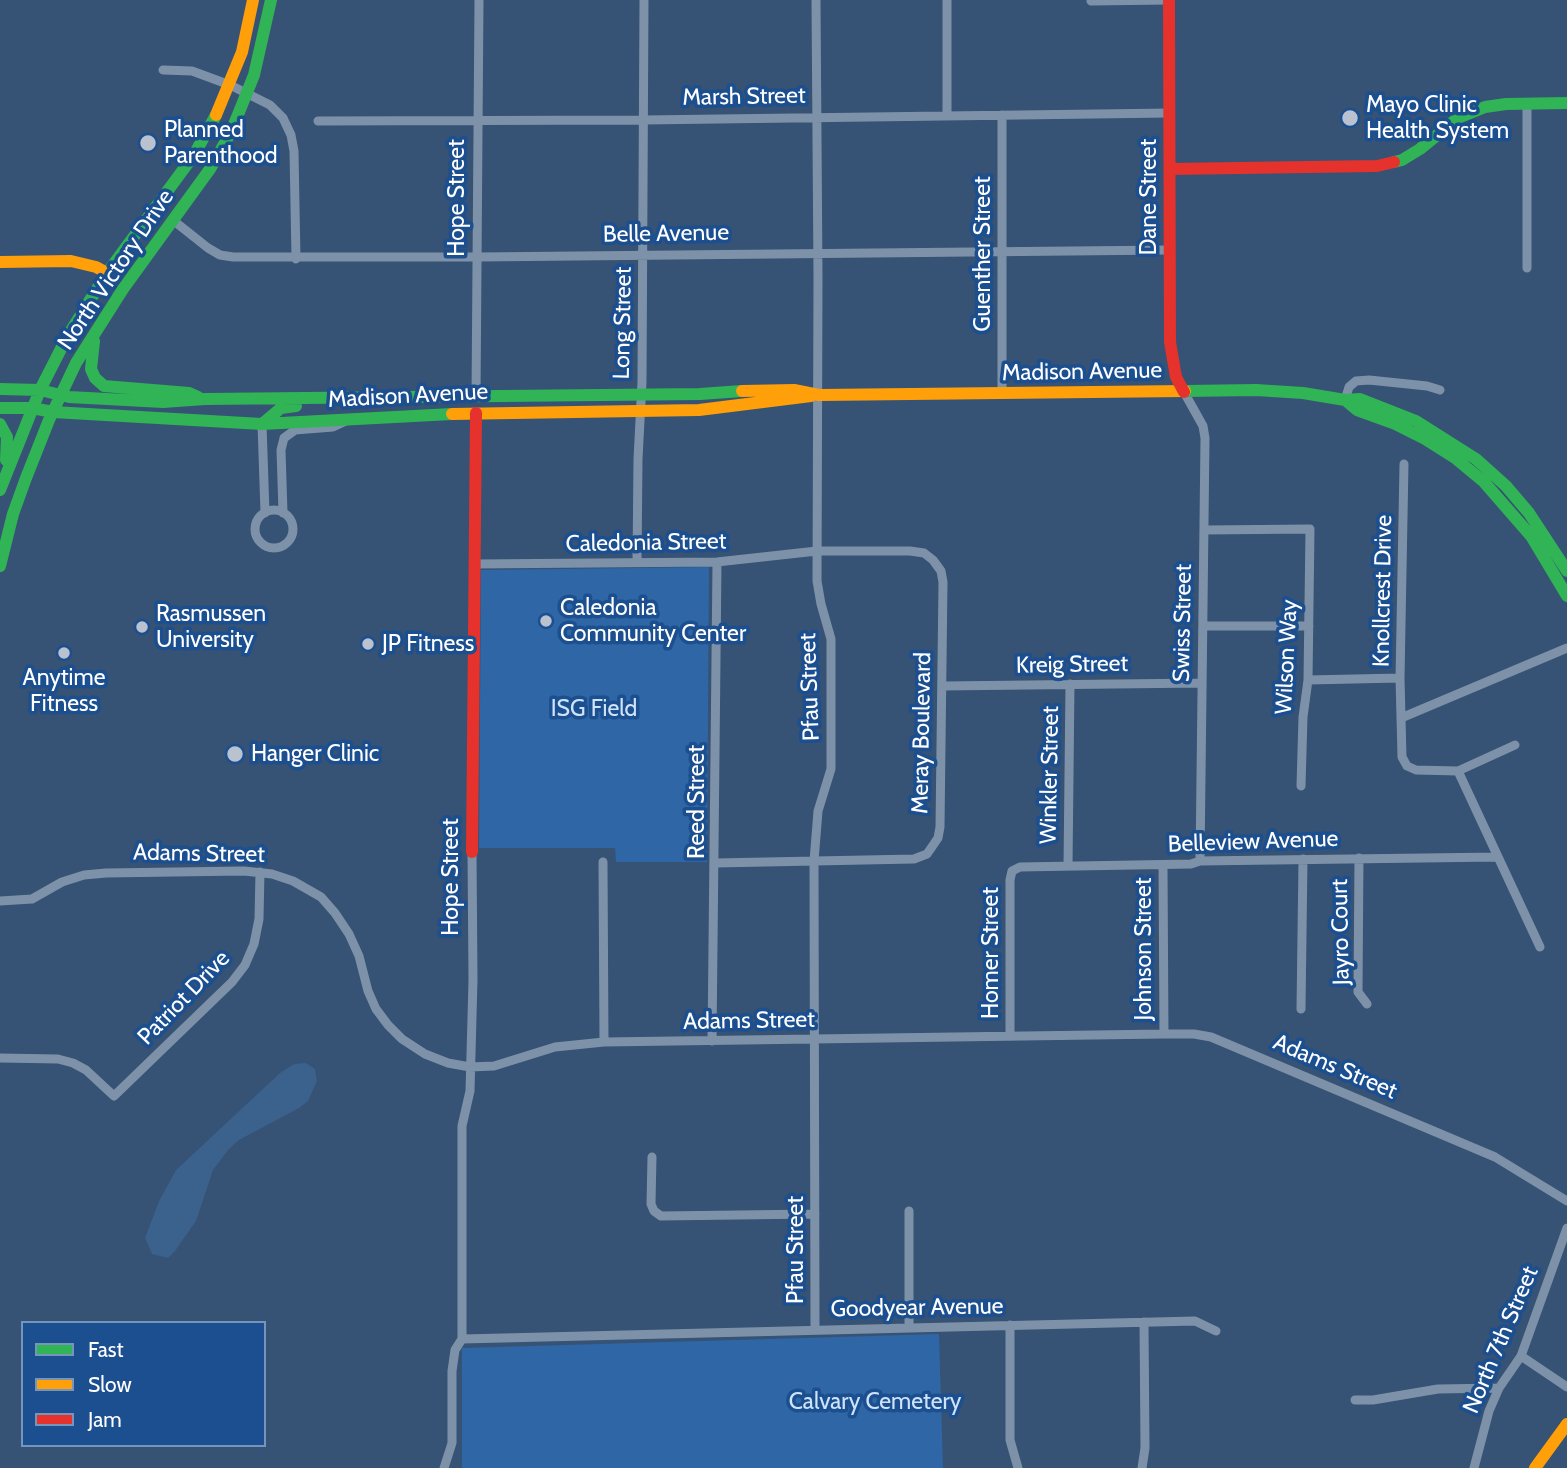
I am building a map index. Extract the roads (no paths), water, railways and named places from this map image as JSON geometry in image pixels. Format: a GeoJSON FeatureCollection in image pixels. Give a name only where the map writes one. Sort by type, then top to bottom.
{"type":"FeatureCollection","features":[{"type":"Feature","properties":{"kind":"main road","name":"North Victory Drive"},"geometry":{"type":"LineString","coordinates":[[0,489],[32,408],[67,337],[107,273],[194,155],[230,85],[242,52],[253,0]]}},
{"type":"Feature","properties":{"kind":"main road","name":"North Victory Drive"},"geometry":{"type":"LineString","coordinates":[[0,566],[13,514],[26,478],[76,363],[123,289],[174,221],[221,150],[248,93],[271,0]]}},
{"type":"Feature","properties":{"kind":"main road","name":"Dane Street"},"geometry":{"type":"LineString","coordinates":[[1169,0],[1172,359],[1176,377],[1184,392]]}},
{"type":"Feature","properties":{"kind":"main road"},"geometry":{"type":"LineString","coordinates":[[1170,169],[1377,166],[1402,160],[1420,149],[1448,125],[1485,107],[1567,103]]}},
{"type":"Feature","properties":{"kind":"main road"},"geometry":{"type":"LineString","coordinates":[[0,261],[71,261],[96,267],[107,273]]}},
{"type":"Feature","properties":{"kind":"main road"},"geometry":{"type":"LineString","coordinates":[[98,328],[90,363],[93,376],[99,383],[113,388],[189,393],[205,399]]}},
{"type":"Feature","properties":{"kind":"main road","name":"Madison Avenue"},"geometry":{"type":"LineString","coordinates":[[0,388],[163,402],[205,399],[402,399],[735,393],[762,390],[794,390],[819,395]]}},
{"type":"Feature","properties":{"kind":"main road","name":"Madison Avenue"},"geometry":{"type":"LineString","coordinates":[[0,408],[262,424],[388,416],[725,408],[819,395],[1280,391],[1345,400],[1360,399],[1398,412],[1431,429],[1476,459],[1506,486],[1529,513],[1567,571]]}},
{"type":"Feature","properties":{"kind":"main road"},"geometry":{"type":"LineString","coordinates":[[388,416],[415,409],[462,405],[476,397]]}},
{"type":"Feature","properties":{"kind":"main road"},"geometry":{"type":"LineString","coordinates":[[262,424],[274,412],[288,406],[402,399]]}},
{"type":"Feature","properties":{"kind":"main road","name":"Madison Avenue"},"geometry":{"type":"LineString","coordinates":[[1345,400],[1357,411],[1425,439],[1455,458],[1484,482],[1531,536],[1567,596]]}},
{"type":"Feature","properties":{"kind":"main road","name":"Hope Street"},"geometry":{"type":"LineString","coordinates":[[472,852],[476,414]]}},
{"type":"Feature","properties":{"kind":"main road"},"geometry":{"type":"LineString","coordinates":[[0,424],[8,444],[0,489]]}},
{"type":"Feature","properties":{"kind":"main road"},"geometry":{"type":"LineString","coordinates":[[1535,1468],[1567,1424]]}},
{"type":"Feature","properties":{"kind":"street","name":"Hope Street"},"geometry":{"type":"LineString","coordinates":[[476,397],[479,0]]}},
{"type":"Feature","properties":{"kind":"street","name":"Long Street"},"geometry":{"type":"LineString","coordinates":[[637,562],[645,120],[644,0]]}},
{"type":"Feature","properties":{"kind":"street","name":"Pfau Street"},"geometry":{"type":"LineString","coordinates":[[815,1329],[814,861],[818,811],[831,769],[831,639],[821,604],[817,551],[819,395],[816,0]]}},
{"type":"Feature","properties":{"kind":"street"},"geometry":{"type":"LineString","coordinates":[[947,0],[947,116]]}},
{"type":"Feature","properties":{"kind":"street"},"geometry":{"type":"LineString","coordinates":[[1091,1],[1169,0]]}},
{"type":"Feature","properties":{"kind":"street"},"geometry":{"type":"LineString","coordinates":[[163,70],[192,71],[248,93],[278,112],[293,143],[296,258]]}},
{"type":"Feature","properties":{"kind":"street"},"geometry":{"type":"LineString","coordinates":[[1527,104],[1527,268]]}},
{"type":"Feature","properties":{"kind":"street","name":"Marsh Street"},"geometry":{"type":"LineString","coordinates":[[318,121],[1170,113]]}},
{"type":"Feature","properties":{"kind":"street","name":"Guenther Street"},"geometry":{"type":"LineString","coordinates":[[1002,115],[1002,393]]}},
{"type":"Feature","properties":{"kind":"street","name":"Belle Avenue"},"geometry":{"type":"LineString","coordinates":[[174,221],[208,248],[233,257],[1170,250]]}},
{"type":"Feature","properties":{"kind":"street"},"geometry":{"type":"LineString","coordinates":[[1345,400],[1349,387],[1356,381],[1427,386],[1440,390]]}},
{"type":"Feature","properties":{"kind":"street","name":"Swiss Street"},"geometry":{"type":"LineString","coordinates":[[1184,392],[1203,425],[1205,438],[1200,861]]}},
{"type":"Feature","properties":{"kind":"street"},"geometry":{"type":"LineString","coordinates":[[283,513],[281,450],[284,438],[295,430],[333,427],[348,420]]}},
{"type":"Feature","properties":{"kind":"street"},"geometry":{"type":"LineString","coordinates":[[262,424],[265,513]]}},
{"type":"Feature","properties":{"kind":"street","name":"Knollcrest Drive"},"geometry":{"type":"LineString","coordinates":[[1404,464],[1400,678],[1402,757],[1407,766],[1416,770],[1458,771]]}},
{"type":"Feature","properties":{"kind":"street"},"geometry":{"type":"LineString","coordinates":[[274,510],[283,513],[292,524],[292,535],[286,544],[275,548],[264,545],[256,536],[256,525],[265,513],[274,510]]}},
{"type":"Feature","properties":{"kind":"street","name":"Wilson Way"},"geometry":{"type":"LineString","coordinates":[[1204,530],[1310,530],[1308,680],[1303,718],[1301,786]]}},
{"type":"Feature","properties":{"kind":"street","name":"Caledonia Street"},"geometry":{"type":"LineString","coordinates":[[475,564],[717,562],[817,551]]}},
{"type":"Feature","properties":{"kind":"street","name":"Meray Boulevard"},"geometry":{"type":"LineString","coordinates":[[716,863],[914,859],[927,854],[938,838],[942,686],[941,571],[933,560],[923,553],[817,551]]}},
{"type":"Feature","properties":{"kind":"street","name":"Reed Street"},"geometry":{"type":"LineString","coordinates":[[712,1041],[716,863],[717,562]]}},
{"type":"Feature","properties":{"kind":"street"},"geometry":{"type":"LineString","coordinates":[[1203,626],[1309,626]]}},
{"type":"Feature","properties":{"kind":"street"},"geometry":{"type":"LineString","coordinates":[[1401,719],[1567,648]]}},
{"type":"Feature","properties":{"kind":"street"},"geometry":{"type":"LineString","coordinates":[[1308,680],[1400,678]]}},
{"type":"Feature","properties":{"kind":"street","name":"Kreig Street"},"geometry":{"type":"LineString","coordinates":[[942,686],[1202,683]]}},
{"type":"Feature","properties":{"kind":"street","name":"Winkler Street"},"geometry":{"type":"LineString","coordinates":[[1068,866],[1070,684]]}},
{"type":"Feature","properties":{"kind":"street"},"geometry":{"type":"LineString","coordinates":[[1515,745],[1458,771],[1540,947]]}},
{"type":"Feature","properties":{"kind":"street","name":"Hope Street"},"geometry":{"type":"LineString","coordinates":[[462,1339],[461,1126],[470,1091],[472,852]]}},
{"type":"Feature","properties":{"kind":"street","name":"Belleview Avenue"},"geometry":{"type":"LineString","coordinates":[[1012,871],[1020,867],[1163,865],[1200,861],[1497,857]]}},
{"type":"Feature","properties":{"kind":"street","name":"Jayro Court"},"geometry":{"type":"LineString","coordinates":[[1359,858],[1358,992],[1367,1004]]}},
{"type":"Feature","properties":{"kind":"street"},"geometry":{"type":"LineString","coordinates":[[1301,1009],[1303,859]]}},
{"type":"Feature","properties":{"kind":"street"},"geometry":{"type":"LineString","coordinates":[[603,862],[604,1042]]}},
{"type":"Feature","properties":{"kind":"street","name":"Johnson Street"},"geometry":{"type":"LineString","coordinates":[[1163,865],[1164,1034]]}},
{"type":"Feature","properties":{"kind":"street","name":"Homer Street"},"geometry":{"type":"LineString","coordinates":[[1010,1035],[1012,871]]}},
{"type":"Feature","properties":{"kind":"street","name":"Adams Street"},"geometry":{"type":"LineString","coordinates":[[0,901],[32,898],[62,882],[84,875],[106,873],[260,872],[293,881],[321,897],[335,913],[359,956],[368,991],[376,1009],[402,1039],[425,1054],[448,1063],[470,1067],[494,1066],[555,1047],[604,1042],[1194,1034],[1227,1042],[1495,1157],[1567,1201]]}},
{"type":"Feature","properties":{"kind":"street","name":"Patriot Drive"},"geometry":{"type":"LineString","coordinates":[[0,1058],[58,1059],[73,1063],[86,1070],[114,1096],[232,982],[245,965],[254,944],[259,919],[260,872]]}},
{"type":"Feature","properties":{"kind":"street"},"geometry":{"type":"LineString","coordinates":[[652,1157],[651,1204],[654,1211],[661,1216],[815,1214]]}},
{"type":"Feature","properties":{"kind":"street"},"geometry":{"type":"LineString","coordinates":[[909,1211],[909,1327]]}},
{"type":"Feature","properties":{"kind":"street","name":"North 7th Street"},"geometry":{"type":"LineString","coordinates":[[1474,1468],[1489,1411],[1499,1388],[1521,1356],[1567,1228]]}},
{"type":"Feature","properties":{"kind":"street","name":"Goodyear Avenue"},"geometry":{"type":"LineString","coordinates":[[462,1339],[1195,1321],[1216,1331]]}},
{"type":"Feature","properties":{"kind":"street"},"geometry":{"type":"LineString","coordinates":[[1142,1468],[1145,1448],[1144,1322]]}},
{"type":"Feature","properties":{"kind":"street"},"geometry":{"type":"LineString","coordinates":[[1010,1325],[1010,1440],[1018,1468]]}},
{"type":"Feature","properties":{"kind":"street"},"geometry":{"type":"LineString","coordinates":[[444,1468],[452,1443],[452,1371],[455,1350],[462,1339]]}},
{"type":"Feature","properties":{"kind":"street"},"geometry":{"type":"LineString","coordinates":[[1521,1356],[1567,1387]]}},
{"type":"Feature","properties":{"kind":"street"},"geometry":{"type":"LineString","coordinates":[[1355,1400],[1373,1400],[1438,1389],[1499,1388]]}},
{"type":"Feature","properties":{"kind":"place","name":"Mayo Clinic Health System"},"geometry":{"type":"Point","coordinates":[1350,118]}},
{"type":"Feature","properties":{"kind":"place","name":"Planned Parenthood"},"geometry":{"type":"Point","coordinates":[148,143]}},
{"type":"Feature","properties":{"kind":"place","name":"Caledonia Community Center"},"geometry":{"type":"Point","coordinates":[546,621]}},
{"type":"Feature","properties":{"kind":"place","name":"Rasmussen University"},"geometry":{"type":"Point","coordinates":[142,627]}},
{"type":"Feature","properties":{"kind":"place","name":"JP Fitness"},"geometry":{"type":"Point","coordinates":[368,644]}},
{"type":"Feature","properties":{"kind":"place","name":"Anytime Fitness"},"geometry":{"type":"Point","coordinates":[64,653]}},
{"type":"Feature","properties":{"kind":"place","name":"Hanger Clinic"},"geometry":{"type":"Point","coordinates":[235,754]}},
{"type":"Feature","properties":{"kind":"park label","name":"ISG Field"},"geometry":{"type":"Point","coordinates":[594,709]}},
{"type":"Feature","properties":{"kind":"park label","name":"Calvary Cemetery"},"geometry":{"type":"Point","coordinates":[875,1402]}}]}
